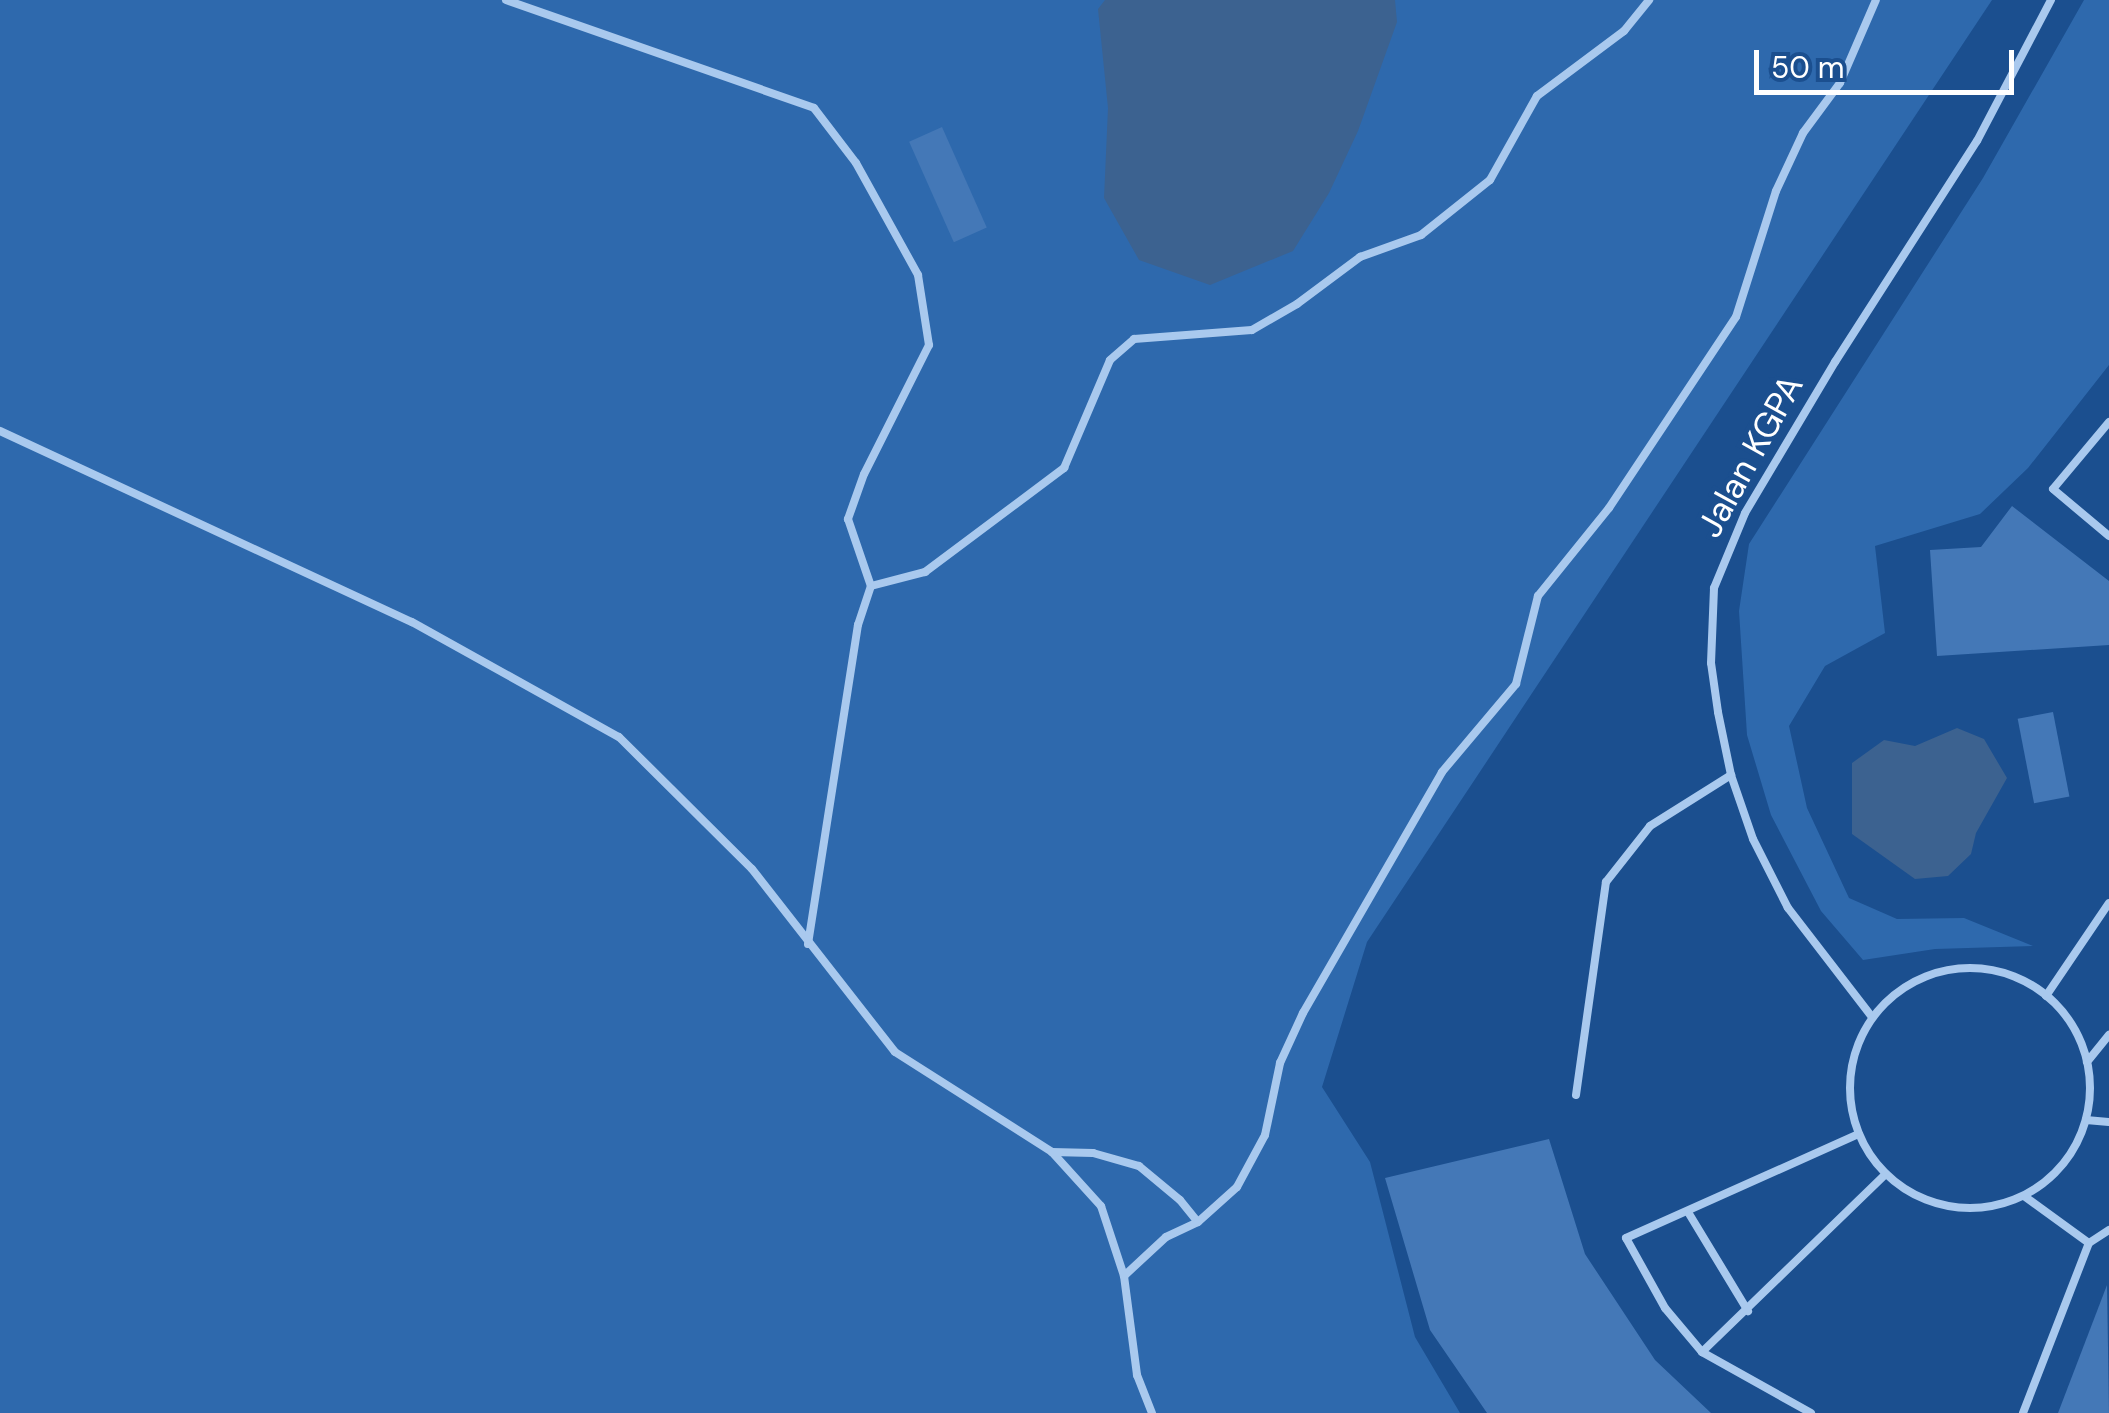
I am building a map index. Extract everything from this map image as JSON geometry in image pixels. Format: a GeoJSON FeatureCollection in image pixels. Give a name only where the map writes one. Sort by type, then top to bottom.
{"type":"FeatureCollection","features":[{"type":"Feature","properties":{"kind":"lane"},"geometry":{"type":"LineString","coordinates":[[506,0],[814,108],[856,163],[918,275],[929,345],[864,474],[848,520],[872,586],[858,625],[808,946]]}},
{"type":"Feature","properties":{"kind":"lane"},"geometry":{"type":"LineString","coordinates":[[872,586],[925,572],[959,550],[1018,498],[1064,468],[1110,360],[1134,338],[1252,330],[1297,304],[1360,257],[1421,234],[1490,180],[1537,96],[1624,31],[1650,0]]}},
{"type":"Feature","properties":{"kind":"lane"},"geometry":{"type":"LineString","coordinates":[[1124,1276],[1166,1238],[1198,1222],[1238,1187],[1266,1136],[1280,1063],[1303,1012],[1442,772],[1516,684],[1538,596],[1609,508],[1736,317],[1783,177],[1803,133],[1840,83],[1876,0]]}},
{"type":"Feature","properties":{"kind":"lane","name":"Jalan KGPA"},"geometry":{"type":"LineString","coordinates":[[1872,1017],[1788,908],[1753,839],[1731,775],[1711,663],[1714,588],[1728,548],[1835,362],[1978,141],[2051,0]]}},
{"type":"Feature","properties":{"kind":"lane"},"geometry":{"type":"LineString","coordinates":[[2109,422],[2053,489],[2109,536]]}},
{"type":"Feature","properties":{"kind":"lane"},"geometry":{"type":"LineString","coordinates":[[0,431],[412,622],[620,737],[752,870],[808,946],[896,1052],[1052,1152],[1100,1206],[1124,1276],[1136,1375],[1152,1413]]}},
{"type":"Feature","properties":{"kind":"lane"},"geometry":{"type":"LineString","coordinates":[[1576,1095],[1606,882],[1650,826],[1731,775]]}},
{"type":"Feature","properties":{"kind":"lane"},"geometry":{"type":"LineString","coordinates":[[2046,996],[2109,903]]}},
{"type":"Feature","properties":{"kind":"lane"},"geometry":{"type":"LineString","coordinates":[[1966,966],[2004,972],[2046,996],[2064,1013],[2090,1079],[2086,1120],[2075,1148],[2054,1176],[2024,1196],[1996,1206],[1966,1209],[1937,1204],[1910,1192],[1886,1174],[1858,1134],[1850,1078],[1856,1050],[1872,1017],[1895,993],[1928,974],[1966,966]]}},
{"type":"Feature","properties":{"kind":"lane"},"geometry":{"type":"LineString","coordinates":[[2086,1062],[2109,1035]]}},
{"type":"Feature","properties":{"kind":"lane"},"geometry":{"type":"LineString","coordinates":[[2086,1120],[2109,1122]]}},
{"type":"Feature","properties":{"kind":"lane"},"geometry":{"type":"LineString","coordinates":[[1811,1413],[1702,1352],[1665,1308],[1626,1238],[1858,1134]]}},
{"type":"Feature","properties":{"kind":"lane"},"geometry":{"type":"LineString","coordinates":[[1052,1152],[1093,1153],[1139,1166],[1180,1200],[1198,1222]]}},
{"type":"Feature","properties":{"kind":"lane"},"geometry":{"type":"LineString","coordinates":[[1702,1352],[1748,1312],[1886,1174]]}},
{"type":"Feature","properties":{"kind":"lane"},"geometry":{"type":"LineString","coordinates":[[2024,1196],[2088,1242]]}},
{"type":"Feature","properties":{"kind":"lane"},"geometry":{"type":"LineString","coordinates":[[1688,1212],[1748,1312]]}},
{"type":"Feature","properties":{"kind":"lane"},"geometry":{"type":"LineString","coordinates":[[2023,1413],[2088,1242],[2109,1230]]}},
{"type":"Feature","properties":{"kind":"shaded area"},"geometry":{"type":"Polygon","coordinates":[[[0,0],[1992,0],[1367,942],[1322,1087],[1370,1162],[1415,1337],[1460,1413],[0,1413],[0,0]]]}},
{"type":"Feature","properties":{"kind":"shaded area"},"geometry":{"type":"Polygon","coordinates":[[[1105,0],[1395,0],[1397,22],[1358,131],[1329,193],[1293,251],[1210,285],[1139,260],[1104,198],[1108,108],[1098,9],[1105,0]]]}},
{"type":"Feature","properties":{"kind":"shaded area"},"geometry":{"type":"Polygon","coordinates":[[[2084,0],[2109,0],[2109,365],[2028,468],[1980,514],[1875,546],[1885,633],[1825,666],[1789,726],[1807,808],[1849,898],[1897,919],[1964,918],[2033,946],[1935,949],[1863,960],[1821,911],[1771,815],[1747,735],[1739,611],[1749,544],[1983,178],[2084,0]]]}},
{"type":"Feature","properties":{"kind":"shaded area"},"geometry":{"type":"Polygon","coordinates":[[[1957,728],[1984,739],[2007,778],[1976,833],[1971,854],[1948,876],[1915,879],[1852,834],[1852,763],[1884,740],[1915,746],[1957,728]]]}},
{"type":"Feature","properties":{"kind":"building"},"geometry":{"type":"Polygon","coordinates":[[[942,127],[987,227],[954,242],[909,142],[942,127]]]}},
{"type":"Feature","properties":{"kind":"building"},"geometry":{"type":"Polygon","coordinates":[[[2012,506],[2109,581],[2109,645],[1937,656],[1930,550],[1981,547],[2012,506]]]}},
{"type":"Feature","properties":{"kind":"building"},"geometry":{"type":"Polygon","coordinates":[[[2053,712],[2069,796],[2034,803],[2018,719],[2053,712]]]}},
{"type":"Feature","properties":{"kind":"building"},"geometry":{"type":"Polygon","coordinates":[[[1549,1139],[1585,1254],[1655,1360],[1711,1413],[1487,1413],[1430,1330],[1385,1178],[1549,1139]]]}},
{"type":"Feature","properties":{"kind":"building"},"geometry":{"type":"Polygon","coordinates":[[[2107,1285],[2109,1413],[2058,1413],[2107,1285]]]}}]}
